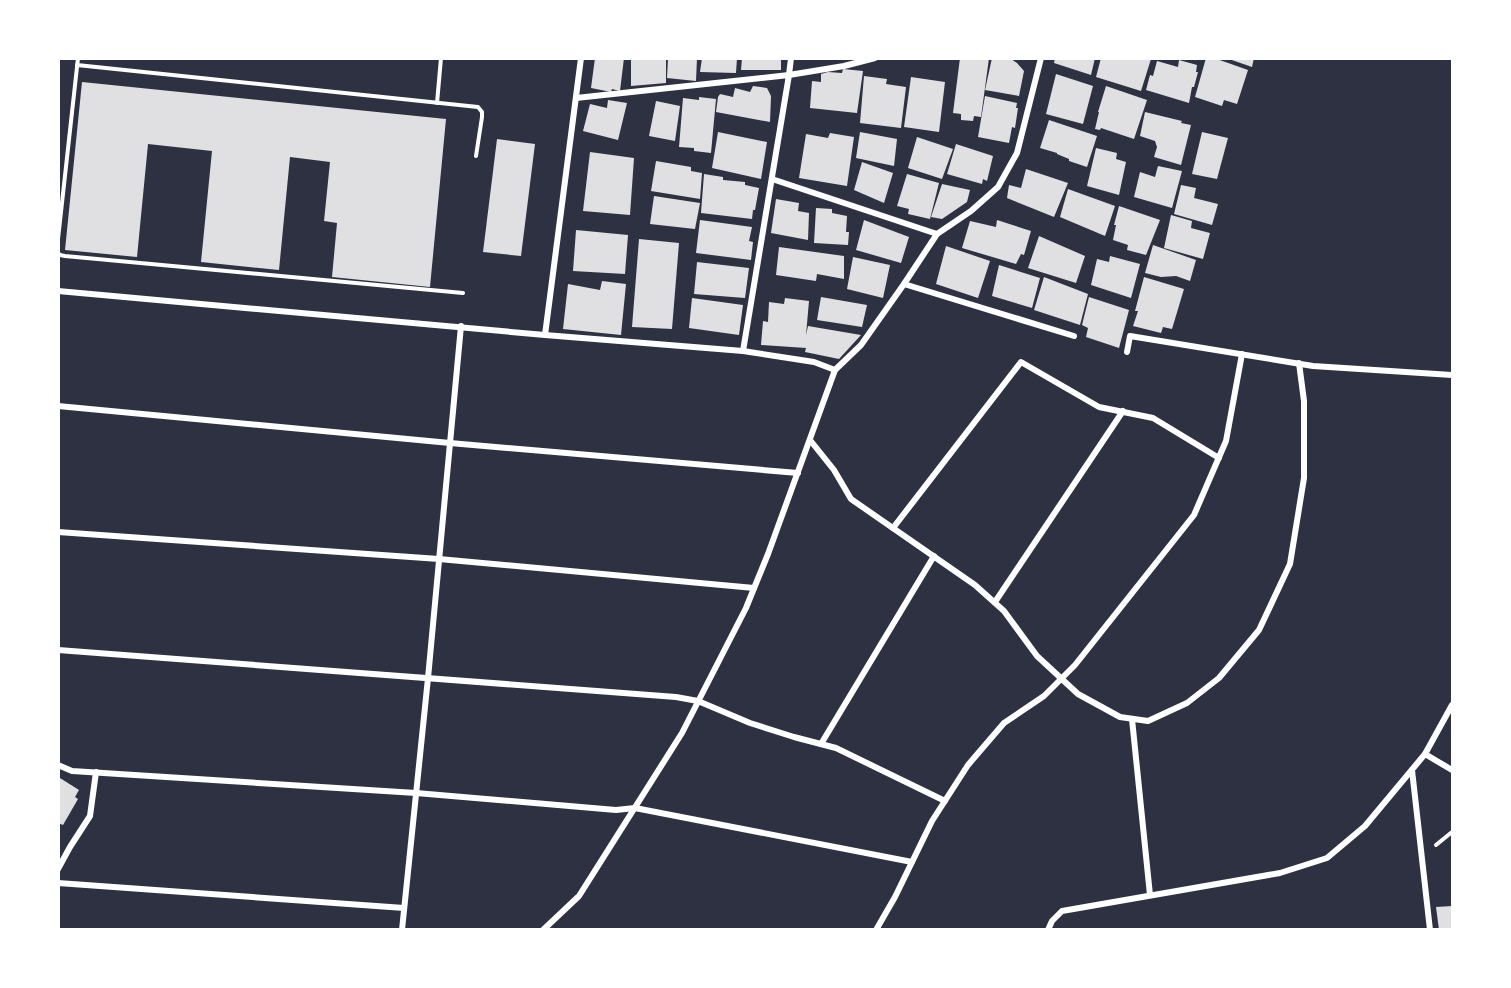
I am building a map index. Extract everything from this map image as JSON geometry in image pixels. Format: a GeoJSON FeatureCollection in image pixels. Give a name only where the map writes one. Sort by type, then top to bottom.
{"type":"FeatureCollection","features":[{"type":"Feature","properties":{"kind":"street"},"geometry":{"type":"LineString","coordinates":[[545,335],[581,58]]}},
{"type":"Feature","properties":{"kind":"street"},"geometry":{"type":"LineString","coordinates":[[743,351],[791,58]]}},
{"type":"Feature","properties":{"kind":"street"},"geometry":{"type":"LineString","coordinates":[[576,98],[789,75],[844,66],[875,58]]}},
{"type":"Feature","properties":{"kind":"street"},"geometry":{"type":"LineString","coordinates":[[543,930],[579,896],[682,733],[746,608],[835,370],[861,345],[937,234],[971,211],[998,187],[1017,153],[1041,58]]}},
{"type":"Feature","properties":{"kind":"street"},"geometry":{"type":"LineString","coordinates":[[772,179],[937,234]]}},
{"type":"Feature","properties":{"kind":"street"},"geometry":{"type":"LineString","coordinates":[[904,284],[1074,336]]}},
{"type":"Feature","properties":{"kind":"street"},"geometry":{"type":"LineString","coordinates":[[58,291],[743,351],[814,362],[835,370]]}},
{"type":"Feature","properties":{"kind":"street"},"geometry":{"type":"LineString","coordinates":[[402,930],[461,326]]}},
{"type":"Feature","properties":{"kind":"street"},"geometry":{"type":"LineString","coordinates":[[1128,352],[1130,336],[1313,366],[1452,375]]}},
{"type":"Feature","properties":{"kind":"street"},"geometry":{"type":"LineString","coordinates":[[876,930],[895,897],[932,821],[968,765],[1004,723],[1044,696],[1075,665],[1194,515],[1227,441],[1242,354]]}},
{"type":"Feature","properties":{"kind":"street"},"geometry":{"type":"LineString","coordinates":[[893,528],[1021,362],[1099,407],[1153,418],[1219,458]]}},
{"type":"Feature","properties":{"kind":"street"},"geometry":{"type":"LineString","coordinates":[[810,440],[834,470],[851,499],[975,585],[995,602],[1037,656],[1078,694],[1120,717],[1148,721],[1187,703],[1219,678],[1259,630],[1290,564],[1304,478],[1304,401],[1299,363]]}},
{"type":"Feature","properties":{"kind":"street"},"geometry":{"type":"LineString","coordinates":[[58,406],[798,473]]}},
{"type":"Feature","properties":{"kind":"street"},"geometry":{"type":"LineString","coordinates":[[995,602],[1123,411]]}},
{"type":"Feature","properties":{"kind":"street"},"geometry":{"type":"LineString","coordinates":[[58,532],[439,559],[754,588]]}},
{"type":"Feature","properties":{"kind":"street"},"geometry":{"type":"LineString","coordinates":[[821,744],[934,556]]}},
{"type":"Feature","properties":{"kind":"street"},"geometry":{"type":"LineString","coordinates":[[58,650],[676,697],[698,701],[750,723],[836,748],[945,801]]}},
{"type":"Feature","properties":{"kind":"street"},"geometry":{"type":"LineString","coordinates":[[1048,930],[1052,921],[1062,911],[1280,873],[1327,858],[1365,826],[1412,770],[1425,754],[1452,705]]}},
{"type":"Feature","properties":{"kind":"street"},"geometry":{"type":"LineString","coordinates":[[1132,719],[1150,895]]}},
{"type":"Feature","properties":{"kind":"street"},"geometry":{"type":"LineString","coordinates":[[1425,754],[1452,770]]}},
{"type":"Feature","properties":{"kind":"street"},"geometry":{"type":"LineString","coordinates":[[58,765],[72,771],[416,793],[616,810],[635,808],[912,862]]}},
{"type":"Feature","properties":{"kind":"street"},"geometry":{"type":"LineString","coordinates":[[1412,770],[1430,930]]}},
{"type":"Feature","properties":{"kind":"street"},"geometry":{"type":"LineString","coordinates":[[58,869],[90,816],[96,772]]}},
{"type":"Feature","properties":{"kind":"street"},"geometry":{"type":"LineString","coordinates":[[58,883],[404,908]]}},
{"type":"Feature","properties":{"kind":"path"},"geometry":{"type":"LineString","coordinates":[[58,239],[78,58]]}},
{"type":"Feature","properties":{"kind":"path"},"geometry":{"type":"LineString","coordinates":[[436,103],[441,58]]}},
{"type":"Feature","properties":{"kind":"path"},"geometry":{"type":"LineString","coordinates":[[77,65],[478,107],[482,112],[482,117],[476,156]]}},
{"type":"Feature","properties":{"kind":"path"},"geometry":{"type":"LineString","coordinates":[[58,253],[77,257],[464,293]]}},
{"type":"Feature","properties":{"kind":"path"},"geometry":{"type":"LineString","coordinates":[[1435,846],[1452,832]]}},
{"type":"Feature","properties":{"kind":"building"},"geometry":{"type":"Polygon","coordinates":[[[595,58],[624,58],[620,91],[612,89],[611,92],[591,88],[595,58]]]}},
{"type":"Feature","properties":{"kind":"building"},"geometry":{"type":"Polygon","coordinates":[[[631,58],[666,58],[666,83],[631,86],[631,58]]]}},
{"type":"Feature","properties":{"kind":"building"},"geometry":{"type":"Polygon","coordinates":[[[668,58],[697,58],[696,81],[667,78],[668,58]]]}},
{"type":"Feature","properties":{"kind":"building"},"geometry":{"type":"Polygon","coordinates":[[[702,58],[737,58],[736,73],[700,72],[702,58]]]}},
{"type":"Feature","properties":{"kind":"building"},"geometry":{"type":"Polygon","coordinates":[[[742,58],[781,58],[781,70],[741,70],[742,58]]]}},
{"type":"Feature","properties":{"kind":"building"},"geometry":{"type":"Polygon","coordinates":[[[960,58],[989,58],[981,117],[974,116],[973,121],[961,120],[961,114],[953,113],[960,58]]]}},
{"type":"Feature","properties":{"kind":"building"},"geometry":{"type":"Polygon","coordinates":[[[992,58],[1011,59],[1024,71],[1019,96],[985,90],[992,58]]]}},
{"type":"Feature","properties":{"kind":"building"},"geometry":{"type":"Polygon","coordinates":[[[1055,58],[1095,58],[1091,75],[1054,63],[1055,58]]]}},
{"type":"Feature","properties":{"kind":"building"},"geometry":{"type":"Polygon","coordinates":[[[1101,58],[1151,59],[1141,91],[1096,77],[1101,58]]]}},
{"type":"Feature","properties":{"kind":"building"},"geometry":{"type":"Polygon","coordinates":[[[1206,58],[1214,58],[1248,70],[1237,104],[1224,100],[1222,106],[1195,97],[1206,58]]]}},
{"type":"Feature","properties":{"kind":"building"},"geometry":{"type":"Polygon","coordinates":[[[1226,58],[1254,58],[1252,67],[1226,58]]]}},
{"type":"Feature","properties":{"kind":"building"},"geometry":{"type":"Polygon","coordinates":[[[1179,60],[1197,65],[1196,72],[1198,72],[1189,103],[1146,90],[1157,61],[1178,67],[1179,60]]]}},
{"type":"Feature","properties":{"kind":"building"},"geometry":{"type":"Polygon","coordinates":[[[843,69],[863,71],[857,113],[810,108],[812,81],[821,82],[821,74],[842,73],[843,69]]]}},
{"type":"Feature","properties":{"kind":"building"},"geometry":{"type":"Polygon","coordinates":[[[1056,74],[1093,86],[1083,124],[1046,114],[1056,74]]]}},
{"type":"Feature","properties":{"kind":"building"},"geometry":{"type":"Polygon","coordinates":[[[864,76],[887,79],[886,84],[906,87],[901,128],[860,123],[864,76]]]}},
{"type":"Feature","properties":{"kind":"building"},"geometry":{"type":"Polygon","coordinates":[[[911,77],[945,82],[939,132],[904,127],[911,77]]]}},
{"type":"Feature","properties":{"kind":"building"},"geometry":{"type":"Polygon","coordinates":[[[82,82],[446,119],[430,287],[332,277],[337,223],[324,221],[330,162],[290,157],[279,270],[201,262],[212,151],[148,144],[137,257],[65,250],[82,82]]]}},
{"type":"Feature","properties":{"kind":"building"},"geometry":{"type":"Polygon","coordinates":[[[753,86],[767,88],[771,96],[770,122],[716,112],[720,94],[733,97],[735,88],[750,92],[753,86]]]}},
{"type":"Feature","properties":{"kind":"building"},"geometry":{"type":"Polygon","coordinates":[[[1106,86],[1147,100],[1134,139],[1101,128],[1100,130],[1095,129],[1106,86]]]}},
{"type":"Feature","properties":{"kind":"building"},"geometry":{"type":"Polygon","coordinates":[[[985,96],[1017,103],[1015,128],[1012,127],[1009,143],[978,137],[985,96]]]}},
{"type":"Feature","properties":{"kind":"building"},"geometry":{"type":"Polygon","coordinates":[[[699,97],[716,99],[711,153],[679,147],[683,98],[699,100],[699,97]]]}},
{"type":"Feature","properties":{"kind":"building"},"geometry":{"type":"Polygon","coordinates":[[[608,100],[627,103],[618,140],[583,131],[590,104],[607,108],[608,100]]]}},
{"type":"Feature","properties":{"kind":"building"},"geometry":{"type":"Polygon","coordinates":[[[656,101],[680,106],[675,141],[649,136],[656,101]]]}},
{"type":"Feature","properties":{"kind":"building"},"geometry":{"type":"Polygon","coordinates":[[[1145,112],[1191,125],[1181,165],[1154,157],[1157,147],[1155,141],[1140,136],[1145,112]]]}},
{"type":"Feature","properties":{"kind":"building"},"geometry":{"type":"Polygon","coordinates":[[[1049,120],[1097,136],[1087,167],[1040,148],[1049,120]]]}},
{"type":"Feature","properties":{"kind":"building"},"geometry":{"type":"Polygon","coordinates":[[[718,132],[767,142],[761,179],[712,168],[718,132]]]}},
{"type":"Feature","properties":{"kind":"building"},"geometry":{"type":"Polygon","coordinates":[[[860,132],[897,139],[894,166],[856,158],[860,132]]]}},
{"type":"Feature","properties":{"kind":"building"},"geometry":{"type":"Polygon","coordinates":[[[1202,132],[1228,138],[1217,179],[1192,174],[1202,132]]]}},
{"type":"Feature","properties":{"kind":"building"},"geometry":{"type":"Polygon","coordinates":[[[830,133],[854,137],[847,186],[799,178],[806,134],[828,138],[830,133]]]}},
{"type":"Feature","properties":{"kind":"building"},"geometry":{"type":"Polygon","coordinates":[[[917,137],[953,149],[942,179],[908,168],[917,137]]]}},
{"type":"Feature","properties":{"kind":"building"},"geometry":{"type":"Polygon","coordinates":[[[497,139],[535,144],[521,256],[483,252],[497,139]]]}},
{"type":"Feature","properties":{"kind":"building"},"geometry":{"type":"Polygon","coordinates":[[[956,144],[993,156],[987,181],[983,179],[982,184],[947,174],[956,144]]]}},
{"type":"Feature","properties":{"kind":"building"},"geometry":{"type":"Polygon","coordinates":[[[1096,148],[1117,153],[1116,159],[1126,162],[1119,195],[1087,186],[1096,148]]]}},
{"type":"Feature","properties":{"kind":"building"},"geometry":{"type":"Polygon","coordinates":[[[590,152],[634,158],[630,215],[583,211],[590,152]]]}},
{"type":"Feature","properties":{"kind":"building"},"geometry":{"type":"Polygon","coordinates":[[[656,161],[691,167],[691,171],[702,173],[700,199],[651,191],[656,161]]]}},
{"type":"Feature","properties":{"kind":"building"},"geometry":{"type":"Polygon","coordinates":[[[862,162],[893,173],[884,203],[854,190],[862,162]]]}},
{"type":"Feature","properties":{"kind":"building"},"geometry":{"type":"Polygon","coordinates":[[[1158,166],[1182,171],[1172,208],[1134,197],[1140,172],[1155,177],[1158,166]]]}},
{"type":"Feature","properties":{"kind":"building"},"geometry":{"type":"Polygon","coordinates":[[[1026,169],[1068,183],[1054,217],[1007,198],[1009,185],[1021,188],[1026,169]]]}},
{"type":"Feature","properties":{"kind":"building"},"geometry":{"type":"Polygon","coordinates":[[[704,174],[723,177],[723,180],[745,182],[745,185],[759,188],[752,219],[701,213],[704,174]]]}},
{"type":"Feature","properties":{"kind":"building"},"geometry":{"type":"Polygon","coordinates":[[[907,174],[939,183],[930,219],[908,214],[909,209],[897,206],[907,174]]]}},
{"type":"Feature","properties":{"kind":"building"},"geometry":{"type":"Polygon","coordinates":[[[942,184],[970,190],[967,202],[942,219],[931,217],[942,184]]]}},
{"type":"Feature","properties":{"kind":"building"},"geometry":{"type":"Polygon","coordinates":[[[1181,185],[1196,188],[1194,198],[1218,204],[1212,225],[1174,214],[1181,185]]]}},
{"type":"Feature","properties":{"kind":"building"},"geometry":{"type":"Polygon","coordinates":[[[1068,189],[1115,206],[1105,236],[1060,217],[1068,189]]]}},
{"type":"Feature","properties":{"kind":"building"},"geometry":{"type":"Polygon","coordinates":[[[654,196],[700,203],[695,229],[650,224],[654,196]]]}},
{"type":"Feature","properties":{"kind":"building"},"geometry":{"type":"Polygon","coordinates":[[[776,199],[799,203],[798,211],[809,213],[808,240],[771,233],[776,199]]]}},
{"type":"Feature","properties":{"kind":"building"},"geometry":{"type":"Polygon","coordinates":[[[1119,206],[1160,220],[1146,255],[1127,250],[1128,245],[1113,240],[1119,206]]]}},
{"type":"Feature","properties":{"kind":"building"},"geometry":{"type":"Polygon","coordinates":[[[816,208],[832,209],[832,213],[847,216],[848,245],[814,243],[816,208]]]}},
{"type":"Feature","properties":{"kind":"building"},"geometry":{"type":"Polygon","coordinates":[[[1171,215],[1192,221],[1191,228],[1210,233],[1203,259],[1164,248],[1171,215]]]}},
{"type":"Feature","properties":{"kind":"building"},"geometry":{"type":"Polygon","coordinates":[[[700,220],[752,227],[749,241],[753,242],[751,260],[696,253],[700,220]]]}},
{"type":"Feature","properties":{"kind":"building"},"geometry":{"type":"Polygon","coordinates":[[[864,220],[909,237],[901,263],[856,250],[864,220]]]}},
{"type":"Feature","properties":{"kind":"building"},"geometry":{"type":"Polygon","coordinates":[[[997,220],[1031,231],[1024,255],[1021,254],[1016,264],[962,248],[970,221],[996,227],[997,220]]]}},
{"type":"Feature","properties":{"kind":"building"},"geometry":{"type":"Polygon","coordinates":[[[576,230],[628,235],[625,274],[573,271],[576,230]]]}},
{"type":"Feature","properties":{"kind":"building"},"geometry":{"type":"Polygon","coordinates":[[[1039,236],[1085,256],[1076,283],[1028,268],[1039,236]]]}},
{"type":"Feature","properties":{"kind":"building"},"geometry":{"type":"Polygon","coordinates":[[[639,239],[679,243],[672,329],[632,327],[639,239]]]}},
{"type":"Feature","properties":{"kind":"building"},"geometry":{"type":"Polygon","coordinates":[[[1153,245],[1196,260],[1190,281],[1176,276],[1161,277],[1145,273],[1153,245]]]}},
{"type":"Feature","properties":{"kind":"building"},"geometry":{"type":"Polygon","coordinates":[[[946,246],[990,261],[978,298],[936,284],[946,246]]]}},
{"type":"Feature","properties":{"kind":"building"},"geometry":{"type":"Polygon","coordinates":[[[779,247],[844,256],[844,279],[817,274],[816,281],[776,275],[779,247]]]}},
{"type":"Feature","properties":{"kind":"building"},"geometry":{"type":"Polygon","coordinates":[[[1110,256],[1140,264],[1131,298],[1091,285],[1097,259],[1109,262],[1110,256]]]}},
{"type":"Feature","properties":{"kind":"building"},"geometry":{"type":"Polygon","coordinates":[[[853,257],[890,265],[883,298],[847,289],[853,257]]]}},
{"type":"Feature","properties":{"kind":"building"},"geometry":{"type":"Polygon","coordinates":[[[697,262],[749,268],[745,298],[694,294],[697,262]]]}},
{"type":"Feature","properties":{"kind":"building"},"geometry":{"type":"Polygon","coordinates":[[[999,265],[1040,278],[1032,308],[992,296],[999,265]]]}},
{"type":"Feature","properties":{"kind":"building"},"geometry":{"type":"Polygon","coordinates":[[[1044,277],[1088,294],[1080,325],[1034,310],[1044,277]]]}},
{"type":"Feature","properties":{"kind":"building"},"geometry":{"type":"Polygon","coordinates":[[[1144,277],[1184,289],[1172,329],[1163,327],[1161,333],[1133,326],[1144,277]]]}},
{"type":"Feature","properties":{"kind":"building"},"geometry":{"type":"Polygon","coordinates":[[[602,281],[626,284],[621,335],[563,329],[568,284],[600,290],[602,281]]]}},
{"type":"Feature","properties":{"kind":"building"},"geometry":{"type":"Polygon","coordinates":[[[821,297],[867,305],[862,327],[817,320],[821,297]]]}},
{"type":"Feature","properties":{"kind":"building"},"geometry":{"type":"Polygon","coordinates":[[[1089,297],[1129,310],[1119,348],[1086,337],[1088,328],[1082,325],[1089,297]]]}},
{"type":"Feature","properties":{"kind":"building"},"geometry":{"type":"Polygon","coordinates":[[[692,298],[743,305],[739,335],[689,328],[692,298]]]}},
{"type":"Feature","properties":{"kind":"building"},"geometry":{"type":"Polygon","coordinates":[[[785,298],[809,301],[806,335],[808,326],[861,335],[839,359],[805,352],[806,348],[761,345],[763,321],[768,322],[769,302],[784,304],[785,298]]]}},
{"type":"Feature","properties":{"kind":"building"},"geometry":{"type":"Polygon","coordinates":[[[60,778],[79,790],[75,797],[78,799],[63,825],[58,823],[58,780],[60,778]]]}},
{"type":"Feature","properties":{"kind":"building"},"geometry":{"type":"Polygon","coordinates":[[[1452,906],[1452,930],[1439,930],[1436,907],[1452,906]]]}}]}
